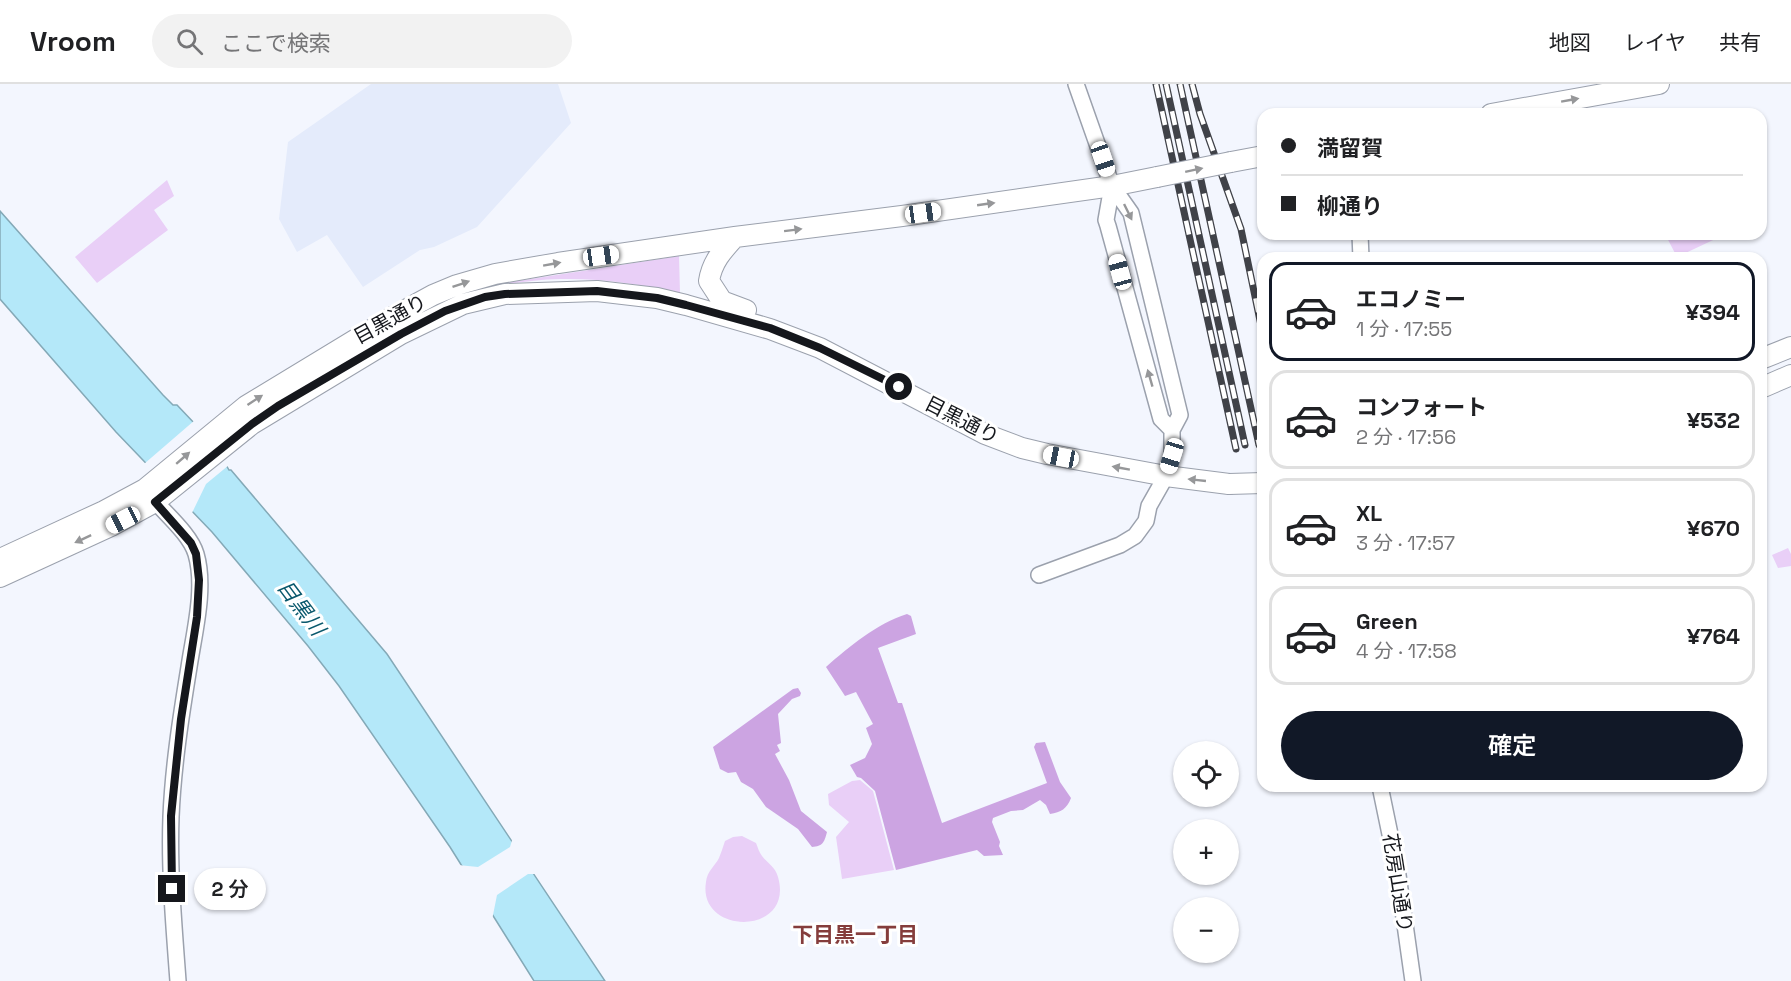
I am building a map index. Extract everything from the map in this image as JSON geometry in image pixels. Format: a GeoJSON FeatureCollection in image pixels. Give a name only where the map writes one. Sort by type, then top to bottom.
{"type":"FeatureCollection","features":[{"type":"Feature","properties":{"kind":"main road"},"geometry":{"type":"LineString","coordinates":[[1525,108],[1659,84]]}},
{"type":"Feature","properties":{"kind":"main road","name":"目黒通り"},"geometry":{"type":"LineString","coordinates":[[0,577],[111,526],[214,443],[246,406],[391,318],[457,285],[495,274],[558,263],[1112,186],[1257,157]]}},
{"type":"Feature","properties":{"kind":"main road"},"geometry":{"type":"LineString","coordinates":[[735,237],[717,257],[709,281],[722,301],[752,313],[770,328]]}},
{"type":"Feature","properties":{"kind":"main road","name":"目黒通り"},"geometry":{"type":"LineString","coordinates":[[214,443],[252,424],[278,406],[445,311],[485,297],[505,294],[597,291],[625,293],[686,305],[770,328],[820,348],[985,434],[1047,454],[1166,476],[1229,484],[1257,483]]}},
{"type":"Feature","properties":{"kind":"main road"},"geometry":{"type":"LineString","coordinates":[[1767,357],[1791,347]]}},
{"type":"Feature","properties":{"kind":"main road"},"geometry":{"type":"LineString","coordinates":[[1767,385],[1791,375]]}},
{"type":"Feature","properties":{"kind":"main road","name":"目黒通り"},"geometry":{"type":"LineString","coordinates":[[0,559],[104,511],[157,490]]}},
{"type":"Feature","properties":{"kind":"street"},"geometry":{"type":"LineString","coordinates":[[1039,575],[1120,545],[1135,536],[1146,521],[1149,506],[1166,476],[1172,456],[1172,430],[1180,415],[1131,213],[1112,186],[1076,84]]}},
{"type":"Feature","properties":{"kind":"street"},"geometry":{"type":"LineString","coordinates":[[1112,186],[1106,220],[1161,419],[1172,430]]}},
{"type":"Feature","properties":{"kind":"street"},"geometry":{"type":"LineString","coordinates":[[157,490],[191,543],[196,554],[199,580],[197,617],[181,719],[171,816],[178,981]]}},
{"type":"Feature","properties":{"kind":"street","name":"花房山通り"},"geometry":{"type":"LineString","coordinates":[[1381,792],[1397,868],[1413,981]]}},
{"type":"Feature","properties":{"kind":"shaded area"},"geometry":{"type":"Polygon","coordinates":[[[371,84],[558,84],[571,123],[477,227],[434,247],[420,250],[363,287],[327,235],[297,252],[279,219],[288,142],[371,84]]]}},
{"type":"Feature","properties":{"kind":"shaded area"},"geometry":{"type":"Polygon","coordinates":[[[167,180],[174,196],[154,210],[168,230],[97,283],[75,257],[167,180]]]}},
{"type":"Feature","properties":{"kind":"shaded area"},"geometry":{"type":"Polygon","coordinates":[[[1668,240],[1713,240],[1688,252],[1674,252],[1668,240]]]}},
{"type":"Feature","properties":{"kind":"shaded area"},"geometry":{"type":"Polygon","coordinates":[[[679,256],[680,293],[635,284],[590,280],[551,279],[491,285],[679,256]]]}},
{"type":"Feature","properties":{"kind":"shaded area"},"geometry":{"type":"Polygon","coordinates":[[[1788,548],[1791,554],[1791,566],[1778,568],[1772,555],[1788,548]]]}},
{"type":"Feature","properties":{"kind":"shaded area"},"geometry":{"type":"Polygon","coordinates":[[[907,614],[911,616],[916,634],[878,648],[898,703],[902,703],[942,823],[1047,783],[1034,747],[1036,743],[1045,742],[1060,782],[1071,798],[1065,807],[1054,813],[1050,814],[1046,805],[1040,800],[1023,810],[1011,811],[993,818],[992,822],[1003,855],[984,856],[977,850],[896,870],[875,791],[857,777],[850,765],[865,758],[872,744],[866,728],[873,724],[856,692],[845,696],[826,667],[874,630],[907,614]]]}},
{"type":"Feature","properties":{"kind":"shaded area"},"geometry":{"type":"Polygon","coordinates":[[[798,688],[800,696],[792,699],[778,714],[781,743],[777,745],[780,751],[775,754],[789,780],[801,811],[827,832],[819,846],[812,847],[798,829],[766,807],[753,789],[741,782],[736,772],[728,773],[720,769],[713,747],[793,689],[798,688]]]}},
{"type":"Feature","properties":{"kind":"shaded area"},"geometry":{"type":"Polygon","coordinates":[[[860,780],[873,791],[894,870],[842,879],[836,837],[849,822],[829,805],[828,794],[852,781],[860,780]]]}},
{"type":"Feature","properties":{"kind":"shaded area"},"geometry":{"type":"Polygon","coordinates":[[[742,836],[756,843],[762,856],[775,870],[778,877],[779,896],[773,910],[760,919],[745,922],[729,920],[716,912],[707,900],[706,882],[725,841],[742,836]]]}},
{"type":"Feature","properties":{"kind":"water","name":"目黒川"},"geometry":{"type":"Polygon","coordinates":[[[0,211],[163,395],[173,405],[177,405],[214,444],[229,470],[387,654],[605,981],[534,981],[450,847],[339,686],[308,646],[212,532],[116,432],[0,299],[0,211]]]}},
{"type":"Feature","properties":{"kind":"pier"},"geometry":{"type":"Polygon","coordinates":[[[195,420],[220,450],[229,465],[206,484],[191,515],[144,464],[195,420]]]}},
{"type":"Feature","properties":{"kind":"pier"},"geometry":{"type":"Polygon","coordinates":[[[513,837],[536,874],[528,874],[497,895],[492,920],[458,865],[478,867],[510,847],[513,837]]]}},
{"type":"Feature","properties":{"kind":"railway"},"geometry":{"type":"LineString","coordinates":[[1156,84],[1236,449]]}},
{"type":"Feature","properties":{"kind":"railway"},"geometry":{"type":"LineString","coordinates":[[1166,84],[1245,445]]}},
{"type":"Feature","properties":{"kind":"railway"},"geometry":{"type":"LineString","coordinates":[[1180,84],[1257,436]]}},
{"type":"Feature","properties":{"kind":"railway"},"geometry":{"type":"LineString","coordinates":[[1192,84],[1200,114],[1241,229],[1257,306]]}},
{"type":"Feature","properties":{"kind":"district","name":"下目黒一丁目"},"geometry":{"type":"Point","coordinates":[855,935]}},
{"type":"Feature","properties":{"kind":"route"},"geometry":{"type":"LineString","coordinates":[[172,889],[171,816],[181,719],[197,617],[199,580],[196,554],[191,543],[155,502],[252,424],[278,406],[401,334],[463,304],[505,294],[597,291],[657,298],[770,328],[820,348],[899,387]]}}]}
